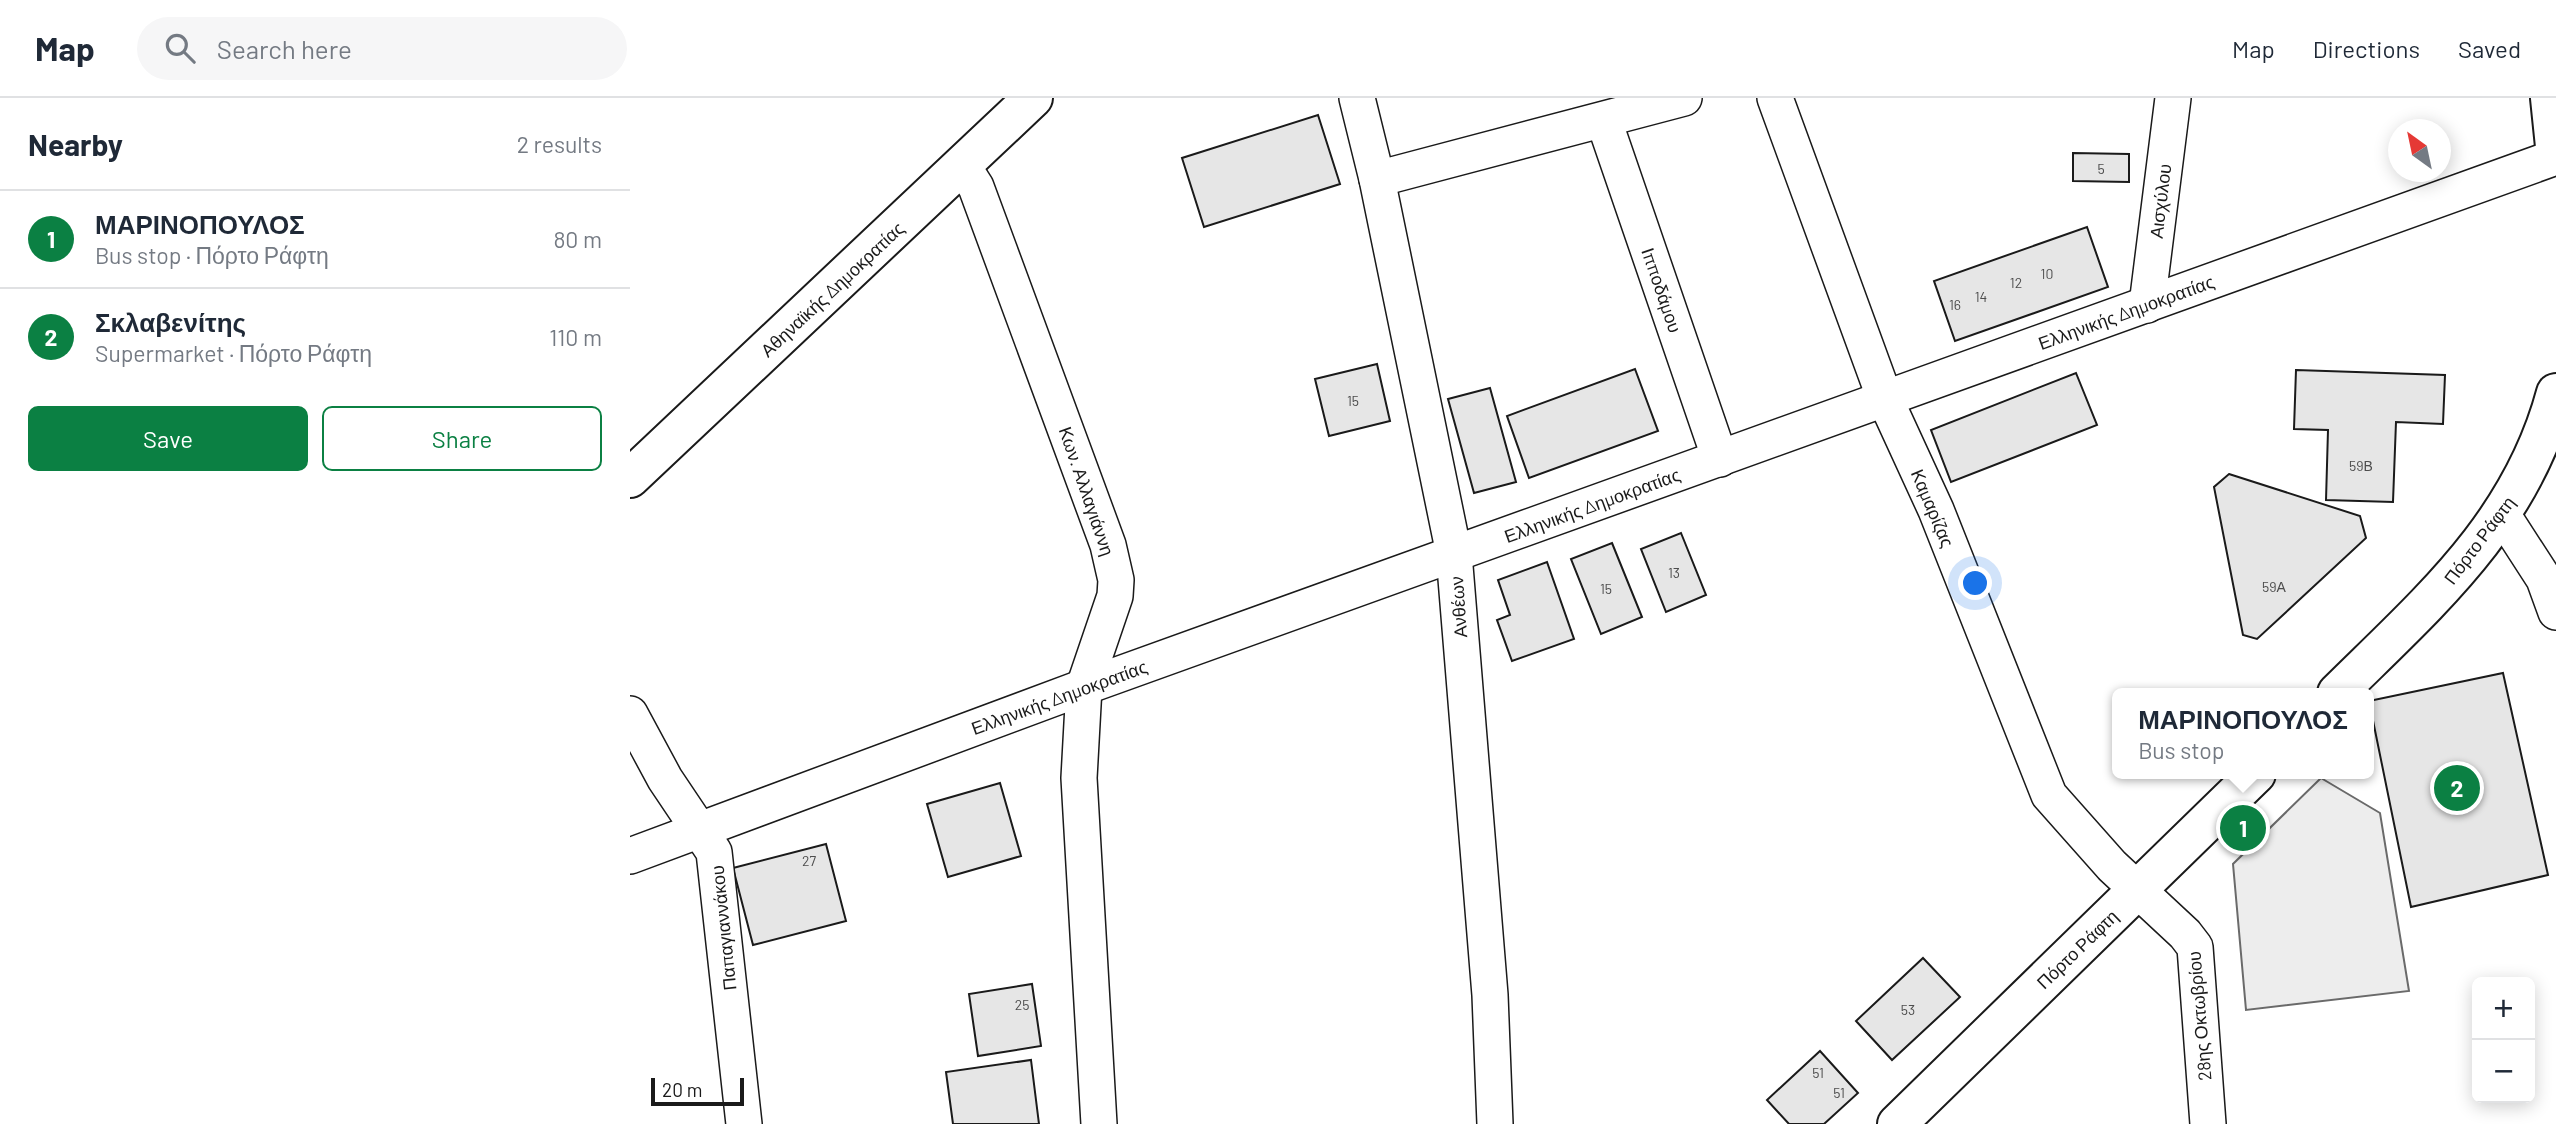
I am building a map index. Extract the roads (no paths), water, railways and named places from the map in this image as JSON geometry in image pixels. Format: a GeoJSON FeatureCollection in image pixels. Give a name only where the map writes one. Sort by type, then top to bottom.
{"type":"FeatureCollection","features":[{"type":"Feature","properties":{"kind":"main road","name":"Αθηναϊκής Δημοκρατίας"},"geometry":{"type":"LineString","coordinates":[[630,478],[1033,98]]}},
{"type":"Feature","properties":{"kind":"main road"},"geometry":{"type":"LineString","coordinates":[[2550,98],[2556,156]]}},
{"type":"Feature","properties":{"kind":"main road","name":"Πόρτο Ράφτη"},"geometry":{"type":"LineString","coordinates":[[2342,688],[2437,595],[2502,514],[2538,448],[2556,393]]}},
{"type":"Feature","properties":{"kind":"main road","name":"Πόρτο Ράφτη"},"geometry":{"type":"LineString","coordinates":[[1897,1124],[2251,779]]}},
{"type":"Feature","properties":{"kind":"street","name":"Ανθέων"},"geometry":{"type":"LineString","coordinates":[[1357,98],[1377,180],[1454,554],[1490,995],[1495,1124]]}},
{"type":"Feature","properties":{"kind":"street"},"geometry":{"type":"LineString","coordinates":[[1377,180],[1684,98]]}},
{"type":"Feature","properties":{"kind":"street","name":"Καμαρίζας"},"geometry":{"type":"LineString","coordinates":[[1775,98],[1885,399],[1936,510],[2049,794],[2112,866],[2138,890]]}},
{"type":"Feature","properties":{"kind":"street","name":"Αισχύλου"},"geometry":{"type":"LineString","coordinates":[[2147,305],[2173,98]]}},
{"type":"Feature","properties":{"kind":"street","name":"Ιπποδάμου"},"geometry":{"type":"LineString","coordinates":[[1605,121],[1720,459]]}},
{"type":"Feature","properties":{"kind":"street","name":"Ελληνικής Δημοκρατίας"},"geometry":{"type":"LineString","coordinates":[[630,856],[1084,687],[2556,156]]}},
{"type":"Feature","properties":{"kind":"street","name":"Κων. Αλλαγιάννη"},"geometry":{"type":"LineString","coordinates":[[962,165],[976,187],[1108,545],[1116,580],[1115,596],[1084,687],[1079,778],[1099,1124]]}},
{"type":"Feature","properties":{"kind":"street"},"geometry":{"type":"LineString","coordinates":[[2502,514],[2544,579],[2556,612]]}},
{"type":"Feature","properties":{"kind":"street","name":"Παπαγιαννάκου"},"geometry":{"type":"LineString","coordinates":[[630,714],[665,779],[715,852],[744,1124]]}},
{"type":"Feature","properties":{"kind":"street","name":"28ης Οκτωβρίου"},"geometry":{"type":"LineString","coordinates":[[2138,890],[2185,934],[2195,947],[2208,1124]]}},
{"type":"Feature","properties":{"kind":"place","name":"Σκλαβενίτης"},"geometry":{"type":"Point","coordinates":[2457,788]}},
{"type":"Feature","properties":{"kind":"place","name":"ΜΑΡΙΝΟΠΟΥΛΟΣ"},"geometry":{"type":"Point","coordinates":[2243,828]}}]}
